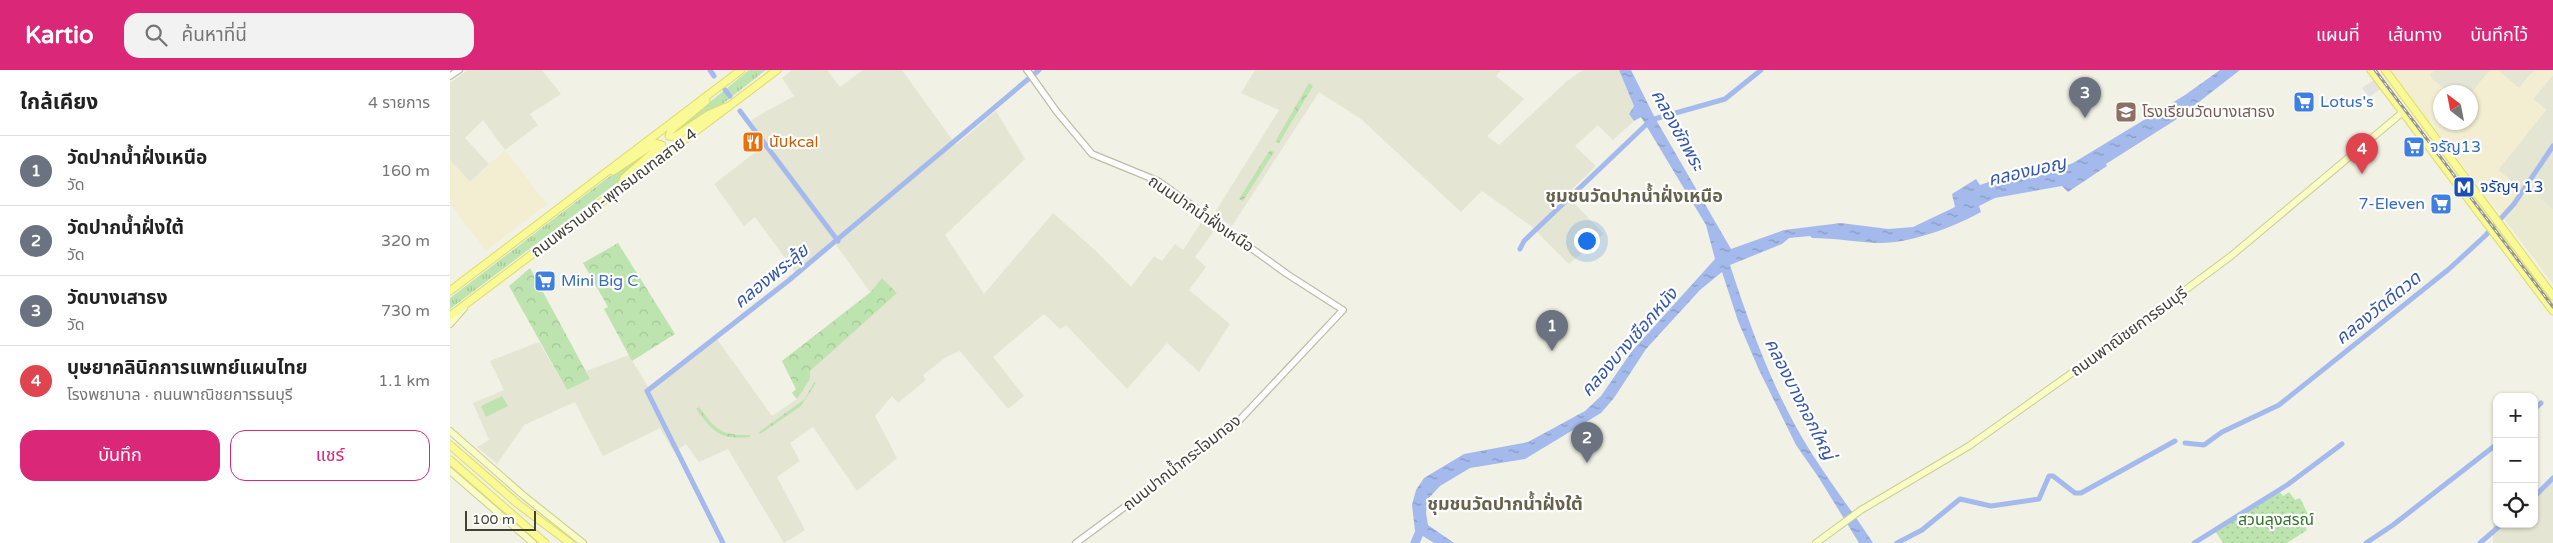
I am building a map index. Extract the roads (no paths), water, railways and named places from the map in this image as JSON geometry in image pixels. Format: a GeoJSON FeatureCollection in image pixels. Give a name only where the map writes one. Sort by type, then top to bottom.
{"type":"FeatureCollection","features":[{"type":"Feature","properties":{"kind":"main road","name":"ถนนพรานนก-พุทธมณฑลสาย 4"},"geometry":{"type":"LineString","coordinates":[[450,292],[741,70]]}},
{"type":"Feature","properties":{"kind":"main road","name":"ถนนพรานนก-พุทธมณฑลสาย 4"},"geometry":{"type":"LineString","coordinates":[[450,316],[777,70]]}},
{"type":"Feature","properties":{"kind":"main road"},"geometry":{"type":"LineString","coordinates":[[2371,70],[2553,312]]}},
{"type":"Feature","properties":{"kind":"main road"},"geometry":{"type":"LineString","coordinates":[[2385,70],[2553,296]]}},
{"type":"Feature","properties":{"kind":"main road"},"geometry":{"type":"LineString","coordinates":[[713,91],[703,104],[668,132],[669,136],[675,137],[717,109],[731,105]]}},
{"type":"Feature","properties":{"kind":"main road","name":"ถนนพาณิชยการธนบุรี"},"geometry":{"type":"LineString","coordinates":[[1816,543],[1836,526],[1861,510],[1969,446],[2114,343],[2231,256],[2403,112]]}},
{"type":"Feature","properties":{"kind":"main road"},"geometry":{"type":"LineString","coordinates":[[606,173],[626,164],[655,143],[660,143],[661,147],[624,178],[619,188]]}},
{"type":"Feature","properties":{"kind":"main road"},"geometry":{"type":"LineString","coordinates":[[450,324],[468,303]]}},
{"type":"Feature","properties":{"kind":"main road"},"geometry":{"type":"LineString","coordinates":[[450,431],[516,490],[583,543]]}},
{"type":"Feature","properties":{"kind":"main road"},"geometry":{"type":"LineString","coordinates":[[450,445],[518,504],[570,543]]}},
{"type":"Feature","properties":{"kind":"main road"},"geometry":{"type":"LineString","coordinates":[[450,460],[545,543]]}},
{"type":"Feature","properties":{"kind":"main road"},"geometry":{"type":"LineString","coordinates":[[450,471],[533,543]]}},
{"type":"Feature","properties":{"kind":"street"},"geometry":{"type":"LineString","coordinates":[[450,76],[459,70]]}},
{"type":"Feature","properties":{"kind":"street","name":"ถนนปากน้ำฝั่งเหนือ"},"geometry":{"type":"LineString","coordinates":[[1028,71],[1069,127],[1092,154],[1158,180],[1287,274],[1343,310]]}},
{"type":"Feature","properties":{"kind":"street","name":"ถนนปากน้ำกระโจมทอง"},"geometry":{"type":"LineString","coordinates":[[1076,543],[1234,426],[1343,310]]}},
{"type":"Feature","properties":{"kind":"water","name":"คลองมอญ"},"geometry":{"type":"Polygon","coordinates":[[[1619,70],[1631,70],[1655,118],[1731,249],[1784,230],[1841,223],[1888,229],[1913,227],[1955,207],[1952,194],[1976,179],[1980,185],[2026,169],[2034,178],[2073,163],[2185,95],[2220,70],[2240,70],[2177,119],[2106,164],[2107,166],[2068,192],[2062,186],[1995,198],[1979,206],[1981,212],[1970,218],[1931,234],[1903,241],[1878,243],[1812,238],[1810,236],[1789,238],[1782,244],[1730,265],[1759,346],[1785,406],[1813,455],[1873,543],[1859,543],[1819,478],[1796,445],[1759,370],[1738,321],[1722,272],[1700,290],[1646,349],[1614,398],[1601,413],[1525,459],[1470,468],[1440,486],[1428,499],[1426,513],[1428,525],[1454,543],[1434,543],[1415,531],[1412,505],[1416,490],[1424,478],[1464,454],[1528,442],[1585,411],[1601,396],[1632,351],[1715,259],[1706,225],[1641,117],[1634,121],[1629,114],[1634,106],[1619,70]]]}},
{"type":"Feature","properties":{"kind":"waterway"},"geometry":{"type":"LineString","coordinates":[[710,70],[714,76]]}},
{"type":"Feature","properties":{"kind":"waterway","name":"คลองพระลุ้ย"},"geometry":{"type":"LineString","coordinates":[[723,543],[647,391],[788,281],[1039,70]]}},
{"type":"Feature","properties":{"kind":"waterway","name":"คลองชักพระ"},"geometry":{"type":"LineString","coordinates":[[1520,249],[1524,241],[1651,120],[1725,99],[1761,70]]}},
{"type":"Feature","properties":{"kind":"waterway"},"geometry":{"type":"LineString","coordinates":[[725,90],[730,96]]}},
{"type":"Feature","properties":{"kind":"waterway"},"geometry":{"type":"LineString","coordinates":[[740,111],[838,241]]}},
{"type":"Feature","properties":{"kind":"waterway","name":"คลองวัดดีดวด"},"geometry":{"type":"LineString","coordinates":[[2185,443],[2204,445],[2222,432],[2279,405],[2449,269],[2486,235],[2514,204],[2553,146]]}},
{"type":"Feature","properties":{"kind":"waterway","name":"คลองวัดดีดวด"},"geometry":{"type":"LineString","coordinates":[[1897,543],[1922,530],[1960,499],[1991,506],[2039,499],[2049,476],[2053,476],[2075,493],[2081,493],[2175,441]]}},
{"type":"Feature","properties":{"kind":"waterway"},"geometry":{"type":"LineString","coordinates":[[2194,543],[2287,485],[2342,444]]}},
{"type":"Feature","properties":{"kind":"waterway"},"geometry":{"type":"LineString","coordinates":[[2366,543],[2393,525],[2493,447]]}},
{"type":"Feature","properties":{"kind":"waterway"},"geometry":{"type":"LineString","coordinates":[[2538,493],[2553,478]]}},
{"type":"Feature","properties":{"kind":"waterway","name":"คลองบางเชือกหนัง"},"geometry":{"type":"LineString","coordinates":[[1415,543],[1420,531],[1420,525]]}},
{"type":"Feature","properties":{"kind":"waterway"},"geometry":{"type":"LineString","coordinates":[[2480,543],[2497,528]]}},
{"type":"Feature","properties":{"kind":"railway"},"geometry":{"type":"LineString","coordinates":[[2375,70],[2553,307]]}},
{"type":"Feature","properties":{"kind":"place","name":"Lotus's"},"geometry":{"type":"Point","coordinates":[2304,102]}},
{"type":"Feature","properties":{"kind":"place","name":"โรงเรียนวัดบางเสาธง"},"geometry":{"type":"Point","coordinates":[2126,112]}},
{"type":"Feature","properties":{"kind":"place","name":"วัดบางเสาธง"},"geometry":{"type":"Point","coordinates":[2085,118]}},
{"type":"Feature","properties":{"kind":"place","name":"นับkcal"},"geometry":{"type":"Point","coordinates":[753,142]}},
{"type":"Feature","properties":{"kind":"place","name":"จรัญ13"},"geometry":{"type":"Point","coordinates":[2414,147]}},
{"type":"Feature","properties":{"kind":"place","name":"บุษยาคลินิกการแพทย์แผนไทย"},"geometry":{"type":"Point","coordinates":[2362,174]}},
{"type":"Feature","properties":{"kind":"place","name":"จรัญฯ 13"},"geometry":{"type":"Point","coordinates":[2464,187]}},
{"type":"Feature","properties":{"kind":"place","name":"7-Eleven"},"geometry":{"type":"Point","coordinates":[2441,204]}},
{"type":"Feature","properties":{"kind":"place","name":"Mini Big C"},"geometry":{"type":"Point","coordinates":[545,281]}},
{"type":"Feature","properties":{"kind":"place","name":"วัดปากน้ำฝั่งเหนือ"},"geometry":{"type":"Point","coordinates":[1552,351]}},
{"type":"Feature","properties":{"kind":"place","name":"วัดปากน้ำฝั่งใต้"},"geometry":{"type":"Point","coordinates":[1587,463]}},
{"type":"Feature","properties":{"kind":"district","name":"ชุมชนวัดปากน้ำฝั่งเหนือ"},"geometry":{"type":"Point","coordinates":[1634,196]}},
{"type":"Feature","properties":{"kind":"district","name":"ชุมชนวัดปากน้ำฝั่งใต้"},"geometry":{"type":"Point","coordinates":[1505,504]}},
{"type":"Feature","properties":{"kind":"water label","name":"คลองบางกอกใหญ่"},"geometry":{"type":"Point","coordinates":[1800,399]}},
{"type":"Feature","properties":{"kind":"park label","name":"สวนลุงสรณ์"},"geometry":{"type":"Point","coordinates":[2276,520]}}]}
